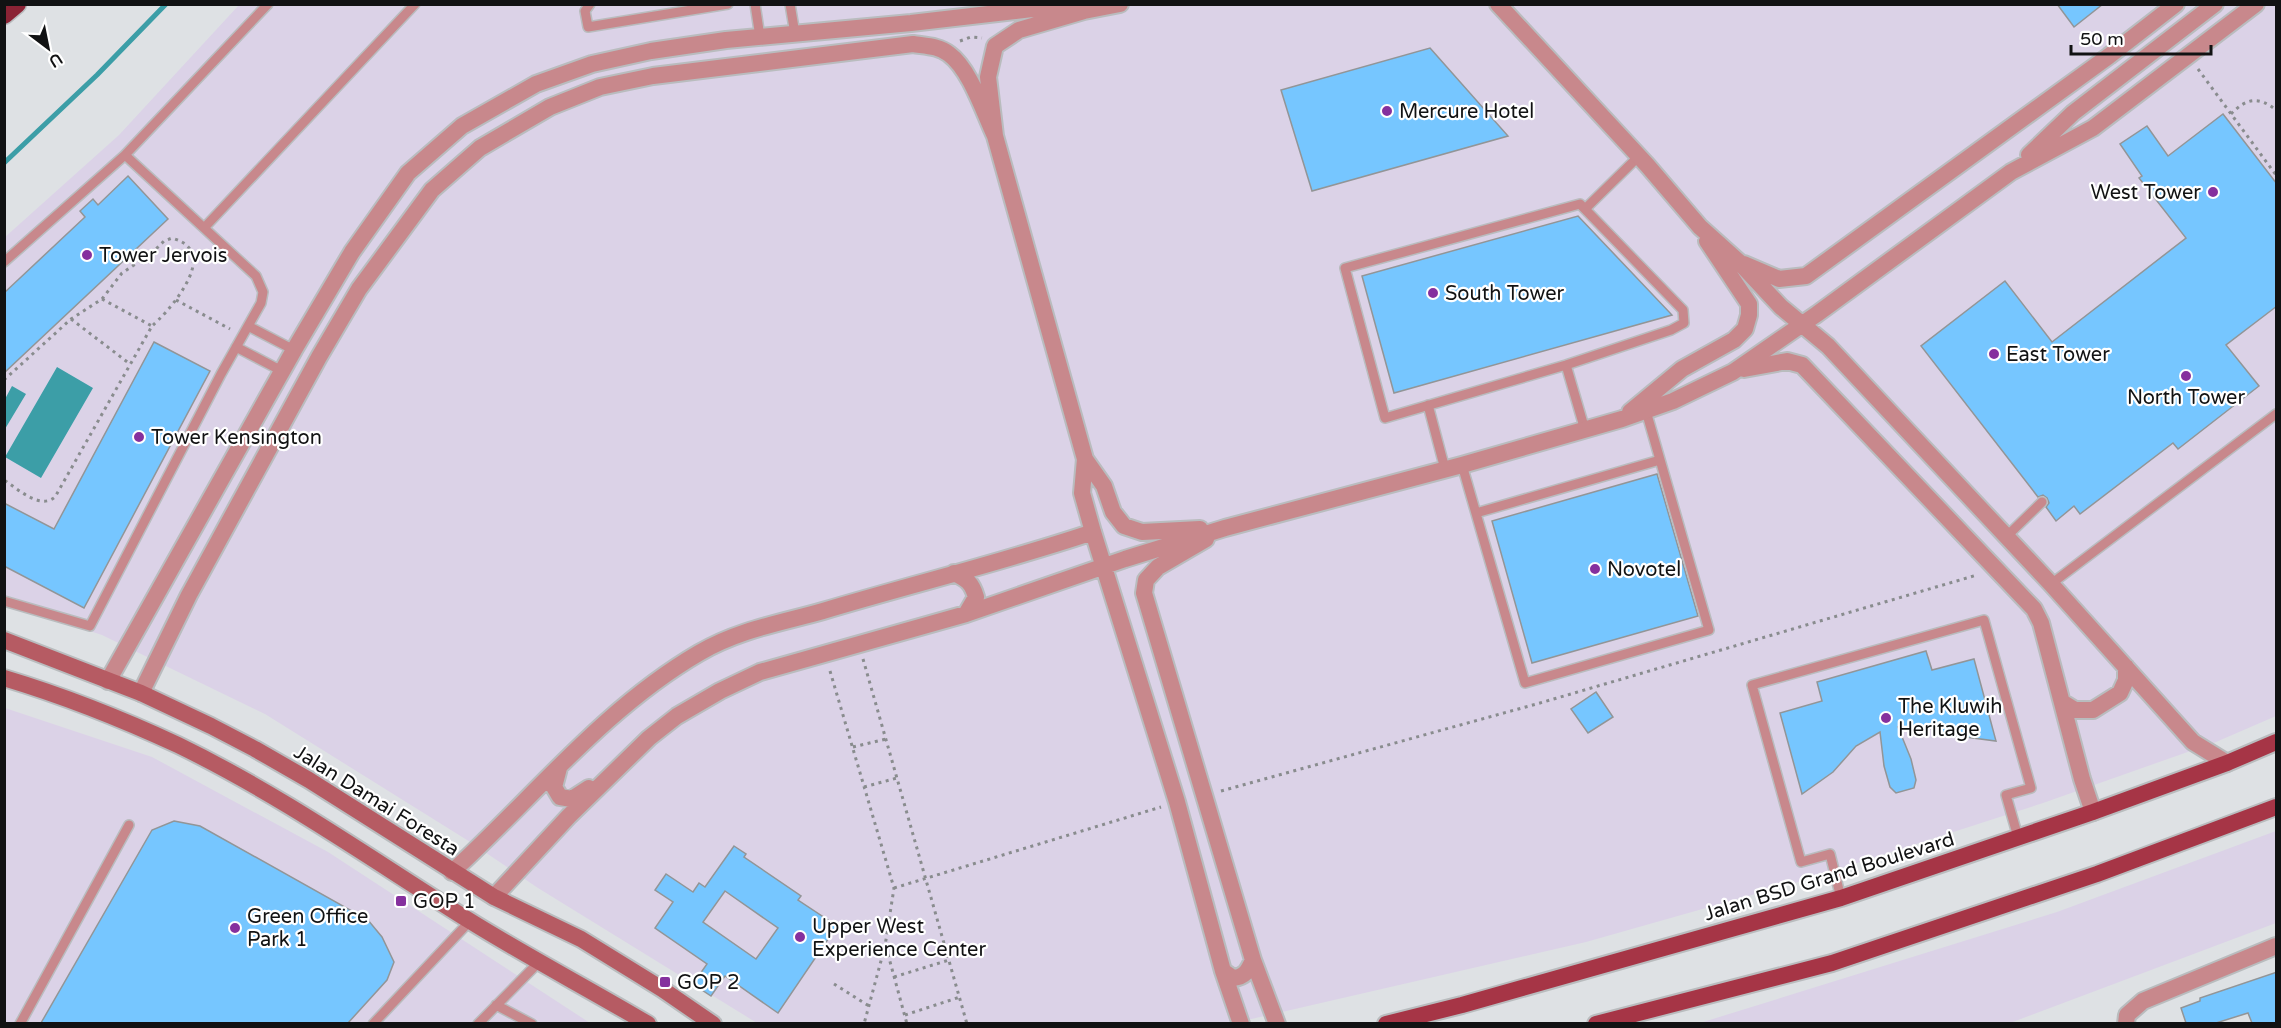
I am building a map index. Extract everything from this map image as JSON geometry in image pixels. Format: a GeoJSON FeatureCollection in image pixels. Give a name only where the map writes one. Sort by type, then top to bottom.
{"type":"FeatureCollection","features":[{"type":"Feature","properties":{"kind":"highway"},"geometry":{"type":"LineString","coordinates":[[4,15],[17,4]]}},
{"type":"Feature","properties":{"kind":"main road","name":"Jalan Damai Foresta"},"geometry":{"type":"LineString","coordinates":[[4,640],[141,693],[211,726],[291,770],[494,897],[581,939],[663,989],[713,1023]]}},
{"type":"Feature","properties":{"kind":"main road"},"geometry":{"type":"LineString","coordinates":[[4,678],[68,699],[180,746],[291,809],[538,963],[648,1023]]}},
{"type":"Feature","properties":{"kind":"main road","name":"Jalan BSD Grand Boulevard"},"geometry":{"type":"LineString","coordinates":[[1386,1023],[1462,1005],[1842,898],[2227,764],[2277,742]]}},
{"type":"Feature","properties":{"kind":"main road"},"geometry":{"type":"LineString","coordinates":[[1596,1023],[1832,963],[2097,874],[2277,807]]}},
{"type":"Feature","properties":{"kind":"street"},"geometry":{"type":"LineString","coordinates":[[1120,4],[1084,11],[1019,30],[995,45],[988,76],[995,136],[1085,459],[1104,486],[1113,512],[1124,526],[1142,532],[1225,528]]}},
{"type":"Feature","properties":{"kind":"street"},"geometry":{"type":"LineString","coordinates":[[1498,4],[1639,156],[1700,227],[1739,262],[1772,298],[1828,346],[2007,536],[2193,742],[2227,764]]}},
{"type":"Feature","properties":{"kind":"street"},"geometry":{"type":"LineString","coordinates":[[1739,262],[1779,279],[1806,276],[2109,56],[2176,4]]}},
{"type":"Feature","properties":{"kind":"street"},"geometry":{"type":"LineString","coordinates":[[494,897],[569,816],[649,738],[668,723],[720,691],[760,672],[859,646],[966,614],[1104,566],[1225,528],[1445,470],[1622,419],[1673,401],[1733,372],[2011,172],[2073,113],[2216,4]]}},
{"type":"Feature","properties":{"kind":"street"},"geometry":{"type":"LineString","coordinates":[[2011,172],[2093,128],[2256,4]]}},
{"type":"Feature","properties":{"kind":"street"},"geometry":{"type":"LineString","coordinates":[[108,681],[282,371],[352,252],[408,173],[462,126],[536,84],[592,64],[651,51],[760,37],[1032,9],[1084,11]]}},
{"type":"Feature","properties":{"kind":"street"},"geometry":{"type":"LineString","coordinates":[[911,23],[913,44]]}},
{"type":"Feature","properties":{"kind":"street"},"geometry":{"type":"LineString","coordinates":[[141,693],[189,595],[319,357],[359,290],[432,190],[480,148],[550,106],[600,87],[653,76],[913,44],[936,47],[950,54],[969,81],[995,136]]}},
{"type":"Feature","properties":{"kind":"street"},"geometry":{"type":"LineString","coordinates":[[1622,419],[1682,369],[1734,340],[1745,329],[1749,304],[1710,247],[1700,227]]}},
{"type":"Feature","properties":{"kind":"street"},"geometry":{"type":"LineString","coordinates":[[1733,372],[1787,361],[1802,365],[2034,609],[2041,623],[2093,812]]}},
{"type":"Feature","properties":{"kind":"street"},"geometry":{"type":"LineString","coordinates":[[1085,459],[1082,493],[1177,802],[1223,971],[1241,1023]]}},
{"type":"Feature","properties":{"kind":"street"},"geometry":{"type":"LineString","coordinates":[[1225,528],[1158,567],[1146,580],[1144,593],[1253,960],[1276,1023]]}},
{"type":"Feature","properties":{"kind":"street"},"geometry":{"type":"LineString","coordinates":[[452,872],[619,708],[700,652],[742,631],[1093,532]]}},
{"type":"Feature","properties":{"kind":"street"},"geometry":{"type":"LineString","coordinates":[[954,573],[967,579],[973,586],[976,597],[966,614]]}},
{"type":"Feature","properties":{"kind":"street"},"geometry":{"type":"LineString","coordinates":[[165,581],[189,595]]}},
{"type":"Feature","properties":{"kind":"street"},"geometry":{"type":"LineString","coordinates":[[2062,702],[2075,710],[2093,710],[2120,693],[2126,681],[2126,667]]}},
{"type":"Feature","properties":{"kind":"street"},"geometry":{"type":"LineString","coordinates":[[559,768],[554,787],[560,797],[572,799],[617,769]]}},
{"type":"Feature","properties":{"kind":"street"},"geometry":{"type":"LineString","coordinates":[[2126,1023],[2127,1015],[2143,1001],[2277,946]]}},
{"type":"Feature","properties":{"kind":"street"},"geometry":{"type":"LineString","coordinates":[[1223,971],[1233,978],[1240,978],[1247,974],[1253,960]]}},
{"type":"Feature","properties":{"kind":"lane"},"geometry":{"type":"LineString","coordinates":[[4,262],[125,155],[268,4]]}},
{"type":"Feature","properties":{"kind":"lane"},"geometry":{"type":"LineString","coordinates":[[204,228],[415,4]]}},
{"type":"Feature","properties":{"kind":"lane"},"geometry":{"type":"LineString","coordinates":[[590,4],[585,11],[588,27],[728,4]]}},
{"type":"Feature","properties":{"kind":"lane"},"geometry":{"type":"LineString","coordinates":[[755,4],[760,37]]}},
{"type":"Feature","properties":{"kind":"lane"},"geometry":{"type":"LineString","coordinates":[[790,4],[795,34]]}},
{"type":"Feature","properties":{"kind":"lane"},"geometry":{"type":"LineString","coordinates":[[4,601],[90,626],[236,346],[261,303],[263,292],[256,276],[125,155]]}},
{"type":"Feature","properties":{"kind":"lane"},"geometry":{"type":"LineString","coordinates":[[1585,209],[1639,156]]}},
{"type":"Feature","properties":{"kind":"lane"},"geometry":{"type":"LineString","coordinates":[[1580,204],[1683,310],[1684,322],[1671,330],[1566,365],[1385,418],[1345,268],[1580,204]]}},
{"type":"Feature","properties":{"kind":"lane"},"geometry":{"type":"LineString","coordinates":[[248,326],[294,350]]}},
{"type":"Feature","properties":{"kind":"lane"},"geometry":{"type":"LineString","coordinates":[[236,346],[282,371]]}},
{"type":"Feature","properties":{"kind":"lane"},"geometry":{"type":"LineString","coordinates":[[1566,365],[1585,430]]}},
{"type":"Feature","properties":{"kind":"lane"},"geometry":{"type":"LineString","coordinates":[[1428,405],[1445,470]]}},
{"type":"Feature","properties":{"kind":"lane"},"geometry":{"type":"LineString","coordinates":[[1462,465],[1525,683],[1709,630],[1646,411]]}},
{"type":"Feature","properties":{"kind":"lane"},"geometry":{"type":"LineString","coordinates":[[2051,584],[2277,414]]}},
{"type":"Feature","properties":{"kind":"lane"},"geometry":{"type":"LineString","coordinates":[[1476,513],[1660,460]]}},
{"type":"Feature","properties":{"kind":"lane"},"geometry":{"type":"LineString","coordinates":[[2007,536],[2042,502]]}},
{"type":"Feature","properties":{"kind":"lane"},"geometry":{"type":"LineString","coordinates":[[1842,898],[1830,854],[1802,862],[1752,685],[1984,620],[2031,788],[2006,795],[2018,837]]}},
{"type":"Feature","properties":{"kind":"lane"},"geometry":{"type":"LineString","coordinates":[[21,1023],[129,825]]}},
{"type":"Feature","properties":{"kind":"lane"},"geometry":{"type":"LineString","coordinates":[[373,1023],[470,921]]}},
{"type":"Feature","properties":{"kind":"lane"},"geometry":{"type":"LineString","coordinates":[[478,1023],[538,963]]}},
{"type":"Feature","properties":{"kind":"lane"},"geometry":{"type":"LineString","coordinates":[[496,1005],[532,1023]]}},
{"type":"Feature","properties":{"kind":"path"},"geometry":{"type":"LineString","coordinates":[[956,44],[971,37],[981,37],[988,41]]}},
{"type":"Feature","properties":{"kind":"path"},"geometry":{"type":"LineString","coordinates":[[2195,65],[2277,175]]}},
{"type":"Feature","properties":{"kind":"path"},"geometry":{"type":"LineString","coordinates":[[2230,114],[2237,107],[2255,100],[2262,100],[2277,110]]}},
{"type":"Feature","properties":{"kind":"path"},"geometry":{"type":"LineString","coordinates":[[4,380],[70,319],[102,299],[122,273],[164,242],[172,238],[187,245],[192,252],[194,262],[176,300],[165,315],[152,326],[55,497],[50,501],[40,502],[4,480]]}},
{"type":"Feature","properties":{"kind":"path"},"geometry":{"type":"LineString","coordinates":[[102,299],[152,326]]}},
{"type":"Feature","properties":{"kind":"path"},"geometry":{"type":"LineString","coordinates":[[176,300],[242,336]]}},
{"type":"Feature","properties":{"kind":"path"},"geometry":{"type":"LineString","coordinates":[[70,319],[130,364]]}},
{"type":"Feature","properties":{"kind":"path"},"geometry":{"type":"LineString","coordinates":[[1204,795],[1540,703],[1998,569]]}},
{"type":"Feature","properties":{"kind":"path"},"geometry":{"type":"LineString","coordinates":[[859,646],[967,1023]]}},
{"type":"Feature","properties":{"kind":"path"},"geometry":{"type":"LineString","coordinates":[[825,655],[894,888],[885,946],[864,1023]]}},
{"type":"Feature","properties":{"kind":"path"},"geometry":{"type":"LineString","coordinates":[[852,747],[886,739]]}},
{"type":"Feature","properties":{"kind":"path"},"geometry":{"type":"LineString","coordinates":[[864,787],[897,778]]}},
{"type":"Feature","properties":{"kind":"path"},"geometry":{"type":"LineString","coordinates":[[894,888],[1177,802]]}},
{"type":"Feature","properties":{"kind":"path"},"geometry":{"type":"LineString","coordinates":[[885,946],[907,1023]]}},
{"type":"Feature","properties":{"kind":"path"},"geometry":{"type":"LineString","coordinates":[[894,977],[949,960]]}},
{"type":"Feature","properties":{"kind":"path"},"geometry":{"type":"LineString","coordinates":[[834,984],[869,1006]]}},
{"type":"Feature","properties":{"kind":"path"},"geometry":{"type":"LineString","coordinates":[[905,1015],[960,998]]}},
{"type":"Feature","properties":{"kind":"shaded area"},"geometry":{"type":"Polygon","coordinates":[[[239,5],[2276,5],[2276,716],[2216,742],[2043,803],[1798,882],[1586,942],[1234,1023],[757,1023],[538,888],[467,840],[265,714],[102,635],[5,603],[4,238],[119,135],[239,5]]]}},
{"type":"Feature","properties":{"kind":"shaded area"},"geometry":{"type":"Polygon","coordinates":[[[5,708],[152,757],[328,852],[590,1023],[5,1024],[5,708]]]}},
{"type":"Feature","properties":{"kind":"shaded area"},"geometry":{"type":"Polygon","coordinates":[[[2276,831],[2276,923],[2010,1023],[1700,1023],[2057,912],[2276,831]]]}},
{"type":"Feature","properties":{"kind":"water"},"geometry":{"type":"Polygon","coordinates":[[[57,367],[93,388],[41,478],[5,457],[57,367]]]}},
{"type":"Feature","properties":{"kind":"water"},"geometry":{"type":"Polygon","coordinates":[[[12,386],[26,394],[5,429],[5,399],[12,386]]]}},
{"type":"Feature","properties":{"kind":"building"},"geometry":{"type":"Polygon","coordinates":[[[2057,4],[2103,4],[2074,27],[2057,4]]]}},
{"type":"Feature","properties":{"kind":"building","name":"Mercure Hotel"},"geometry":{"type":"Polygon","coordinates":[[[1430,48],[1508,136],[1312,191],[1281,90],[1430,48]]]}},
{"type":"Feature","properties":{"kind":"building"},"geometry":{"type":"Polygon","coordinates":[[[2223,114],[2277,184],[2277,306],[2226,345],[2259,386],[2178,449],[2173,443],[2080,514],[2074,506],[2056,521],[2046,507],[2049,503],[2047,498],[2043,495],[2038,497],[1921,346],[2005,281],[2052,342],[2186,238],[2139,178],[2142,176],[2120,144],[2147,126],[2168,156],[2223,114]]]}},
{"type":"Feature","properties":{"kind":"building","name":"Tower Jervois"},"geometry":{"type":"Polygon","coordinates":[[[128,176],[168,219],[4,373],[4,293],[85,217],[80,211],[93,199],[98,205],[128,176]]]}},
{"type":"Feature","properties":{"kind":"building"},"geometry":{"type":"Polygon","coordinates":[[[1578,216],[1672,315],[1394,393],[1362,276],[1578,216]]]}},
{"type":"Feature","properties":{"kind":"building","name":"Tower Kensington"},"geometry":{"type":"Polygon","coordinates":[[[154,342],[210,371],[84,608],[4,566],[4,503],[54,529],[154,342]]]}},
{"type":"Feature","properties":{"kind":"building","name":"Novotel"},"geometry":{"type":"Polygon","coordinates":[[[1657,474],[1698,616],[1532,663],[1492,521],[1657,474]]]}},
{"type":"Feature","properties":{"kind":"building","name":"The Kluwih Heritage"},"geometry":{"type":"Polygon","coordinates":[[[1926,651],[1932,670],[1974,659],[1996,741],[1950,735],[1926,727],[1898,727],[1911,759],[1916,780],[1914,788],[1896,793],[1890,787],[1884,766],[1880,732],[1856,746],[1833,772],[1802,794],[1780,713],[1822,701],[1817,682],[1926,651]]]}},
{"type":"Feature","properties":{"kind":"building"},"geometry":{"type":"Polygon","coordinates":[[[1596,692],[1613,717],[1588,733],[1571,709],[1596,692]]]}},
{"type":"Feature","properties":{"kind":"building","name":"Green Office Park 1"},"geometry":{"type":"Polygon","coordinates":[[[174,821],[200,826],[368,920],[382,937],[394,962],[387,980],[348,1023],[41,1023],[152,830],[174,821]]]}},
{"type":"Feature","properties":{"kind":"building","name":"Upper West Experience Center"},"geometry":{"type":"Polygon","coordinates":[[[734,846],[746,854],[744,857],[801,896],[798,900],[837,926],[778,1013],[725,976],[711,996],[693,984],[707,964],[655,928],[673,902],[655,890],[666,874],[693,892],[699,883],[705,887],[734,846]],[[725,891],[703,922],[756,959],[778,928],[725,891]]]}},
{"type":"Feature","properties":{"kind":"building"},"geometry":{"type":"Polygon","coordinates":[[[2277,972],[2277,1023],[2252,1023],[2248,1013],[2216,1023],[2186,1023],[2181,1008],[2200,1001],[2200,998],[2277,972]]]}},
{"type":"Feature","properties":{"kind":"waterway"},"geometry":{"type":"LineString","coordinates":[[4,163],[97,75],[166,4]]}},
{"type":"Feature","properties":{"kind":"place","name":"Mercure Hotel"},"geometry":{"type":"Point","coordinates":[1387,111]}},
{"type":"Feature","properties":{"kind":"place","name":"West Tower"},"geometry":{"type":"Point","coordinates":[2213,192]}},
{"type":"Feature","properties":{"kind":"place","name":"Tower Jervois"},"geometry":{"type":"Point","coordinates":[87,255]}},
{"type":"Feature","properties":{"kind":"place","name":"South Tower"},"geometry":{"type":"Point","coordinates":[1433,293]}},
{"type":"Feature","properties":{"kind":"place","name":"East Tower"},"geometry":{"type":"Point","coordinates":[1994,354]}},
{"type":"Feature","properties":{"kind":"place","name":"North Tower"},"geometry":{"type":"Point","coordinates":[2186,376]}},
{"type":"Feature","properties":{"kind":"place","name":"Tower Kensington"},"geometry":{"type":"Point","coordinates":[139,437]}},
{"type":"Feature","properties":{"kind":"place","name":"Novotel"},"geometry":{"type":"Point","coordinates":[1595,569]}},
{"type":"Feature","properties":{"kind":"place","name":"The Kluwih Heritage"},"geometry":{"type":"Point","coordinates":[1886,718]}},
{"type":"Feature","properties":{"kind":"place","name":"GOP 1"},"geometry":{"type":"Point","coordinates":[401,901]}},
{"type":"Feature","properties":{"kind":"place","name":"Green Office Park 1"},"geometry":{"type":"Point","coordinates":[235,928]}},
{"type":"Feature","properties":{"kind":"place","name":"Upper West Experience Center"},"geometry":{"type":"Point","coordinates":[800,937]}},
{"type":"Feature","properties":{"kind":"place","name":"GOP 2"},"geometry":{"type":"Point","coordinates":[665,982]}}]}
